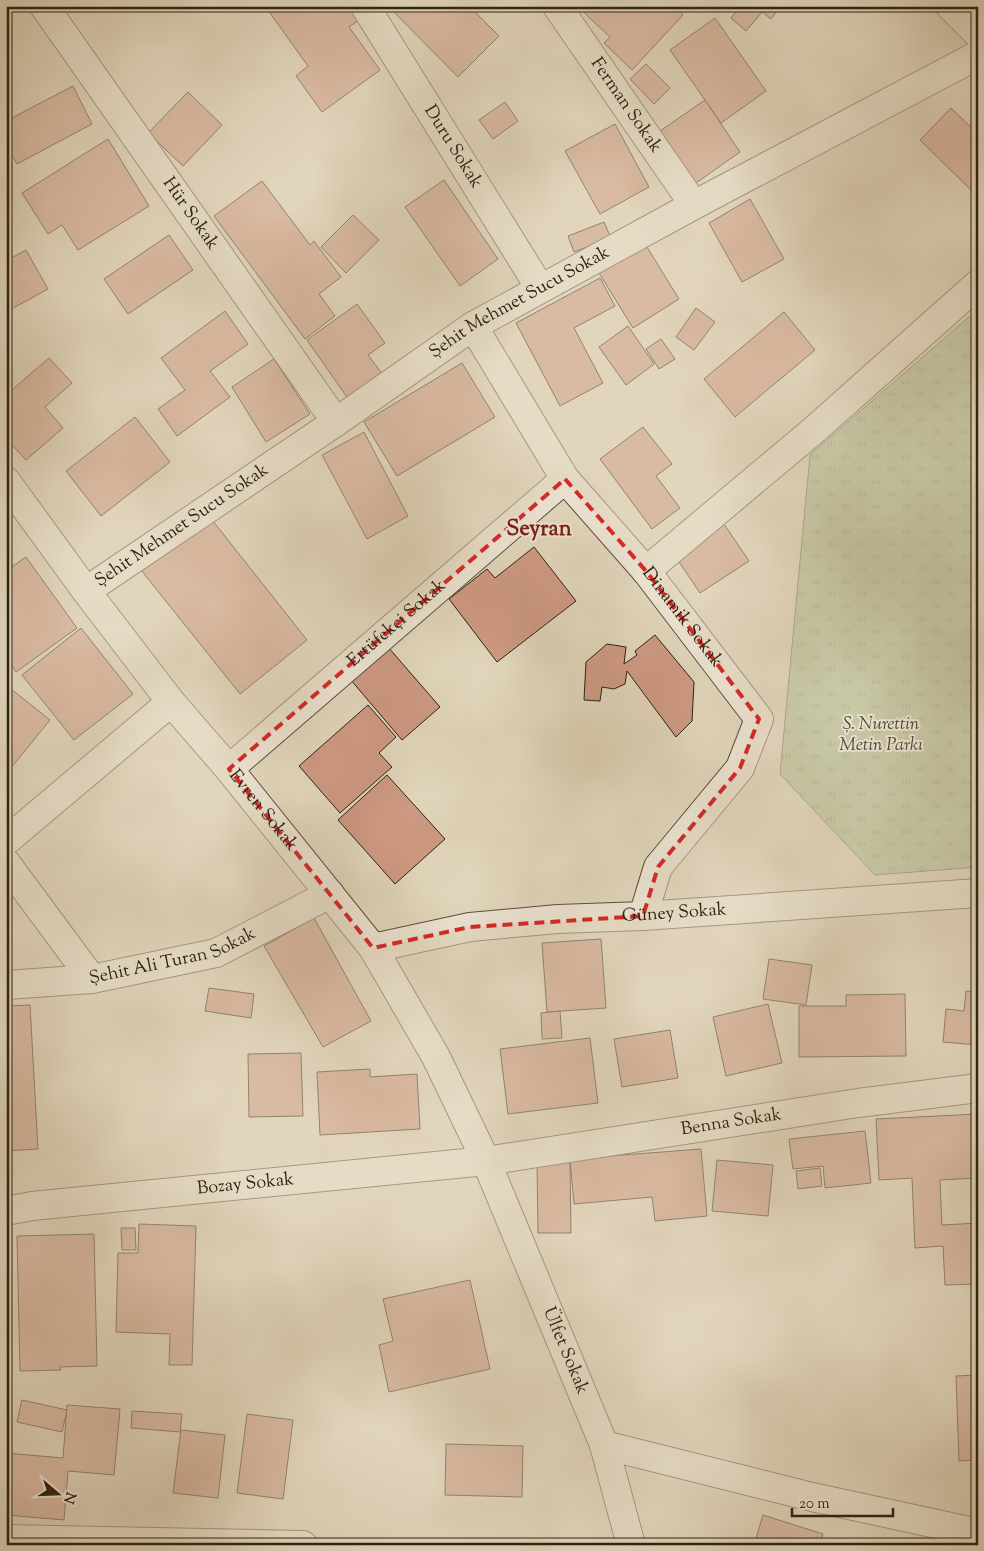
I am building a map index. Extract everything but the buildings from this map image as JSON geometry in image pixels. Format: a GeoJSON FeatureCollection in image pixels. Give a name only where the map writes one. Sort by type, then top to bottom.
{"type":"FeatureCollection","features":[{"type":"Feature","properties":{"kind":"street","name":"Hür Sokak"},"geometry":{"type":"LineString","coordinates":[[44,6],[336,422]]}},
{"type":"Feature","properties":{"kind":"street","name":"Duru Sokak"},"geometry":{"type":"LineString","coordinates":[[365,6],[540,288]]}},
{"type":"Feature","properties":{"kind":"street","name":"Ferman Sokak"},"geometry":{"type":"LineString","coordinates":[[557,6],[694,205]]}},
{"type":"Feature","properties":{"kind":"street"},"geometry":{"type":"LineString","coordinates":[[950,6],[978,34]]}},
{"type":"Feature","properties":{"kind":"street","name":"Şehit Mehmet Sucu Sokak"},"geometry":{"type":"LineString","coordinates":[[86,592],[336,422],[473,326],[694,205],[978,55]]}},
{"type":"Feature","properties":{"kind":"street"},"geometry":{"type":"LineString","coordinates":[[646,571],[813,431],[978,284]]}},
{"type":"Feature","properties":{"kind":"street","name":"Dinamik Sokak"},"geometry":{"type":"LineString","coordinates":[[473,326],[565,479],[646,571],[759,719],[740,768],[658,867],[643,916]]}},
{"type":"Feature","properties":{"kind":"street","name":"Ertüfekçi Sokak"},"geometry":{"type":"LineString","coordinates":[[229,769],[565,479]]}},
{"type":"Feature","properties":{"kind":"street","name":"Evren Sokak"},"geometry":{"type":"LineString","coordinates":[[6,481],[86,592],[170,702],[229,769],[373,948],[436,1056],[486,1161]]}},
{"type":"Feature","properties":{"kind":"street"},"geometry":{"type":"LineString","coordinates":[[6,841],[170,702]]}},
{"type":"Feature","properties":{"kind":"street"},"geometry":{"type":"LineString","coordinates":[[6,863],[92,979]]}},
{"type":"Feature","properties":{"kind":"street","name":"Güney Sokak"},"geometry":{"type":"LineString","coordinates":[[373,948],[470,927],[558,919],[643,916],[978,893]]}},
{"type":"Feature","properties":{"kind":"street","name":"Şehit Ali Turan Sokak"},"geometry":{"type":"LineString","coordinates":[[6,986],[92,979],[216,953],[330,894]]}},
{"type":"Feature","properties":{"kind":"street","name":"Benna Sokak"},"geometry":{"type":"LineString","coordinates":[[486,1161],[858,1103],[978,1088]]}},
{"type":"Feature","properties":{"kind":"street","name":"Bozay Sokak"},"geometry":{"type":"LineString","coordinates":[[6,1211],[32,1206],[486,1161]]}},
{"type":"Feature","properties":{"kind":"street","name":"Ülfet Sokak"},"geometry":{"type":"LineString","coordinates":[[486,1161],[604,1445],[631,1545]]}},
{"type":"Feature","properties":{"kind":"street"},"geometry":{"type":"LineString","coordinates":[[604,1445],[812,1497],[978,1533]]}},
{"type":"Feature","properties":{"kind":"street"},"geometry":{"type":"LineString","coordinates":[[24,1541],[303,1545]]}},
{"type":"Feature","properties":{"kind":"highlighted area"},"geometry":{"type":"Polygon","coordinates":[[[565,479],[646,571],[759,719],[740,768],[658,867],[643,916],[470,927],[373,948],[229,769],[565,479]]]}},
{"type":"Feature","properties":{"kind":"green space","name":"Ş. Nurettin Metin Parkı"},"geometry":{"type":"Polygon","coordinates":[[[978,309],[978,867],[875,875],[780,774],[810,455],[978,309]]]}},
{"type":"Feature","properties":{"kind":"district","name":"Seyran"},"geometry":{"type":"Point","coordinates":[539,530]}}]}
